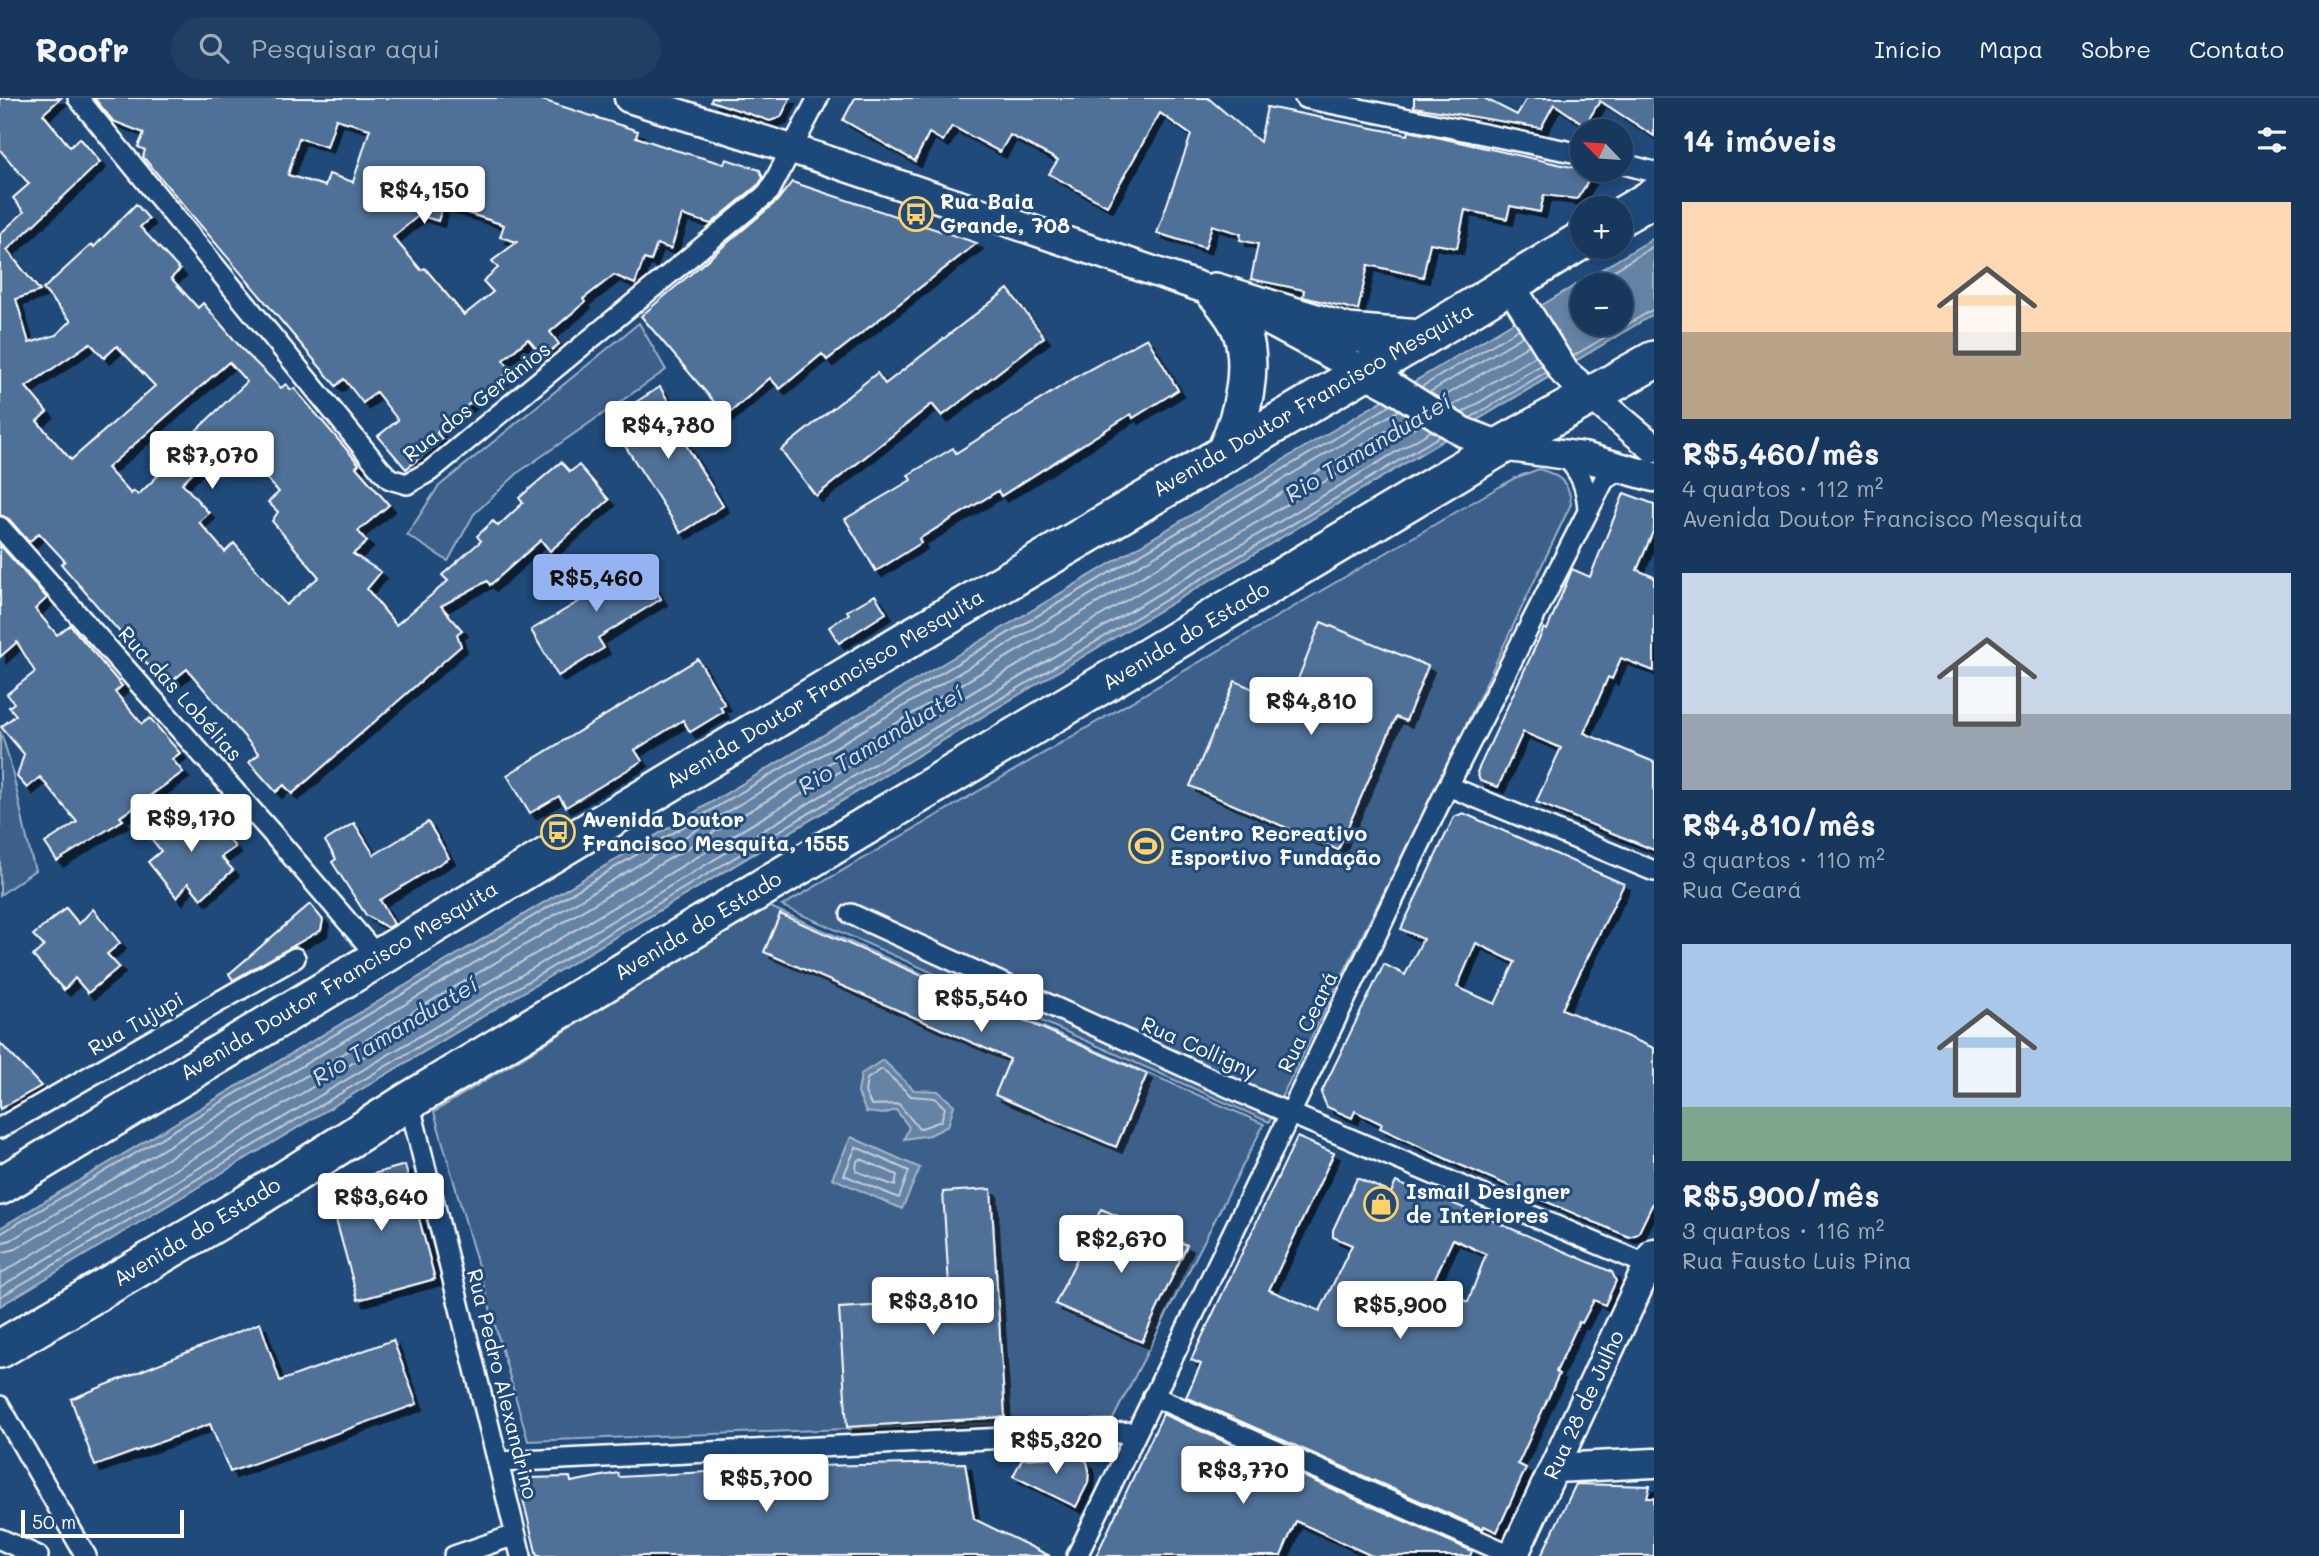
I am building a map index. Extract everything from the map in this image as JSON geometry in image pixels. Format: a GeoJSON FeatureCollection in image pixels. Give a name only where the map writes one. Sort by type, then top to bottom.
{"type":"FeatureCollection","features":[{"type":"Feature","properties":{"kind":"highway"},"geometry":{"type":"LineString","coordinates":[[1633,209],[1654,197]]}},
{"type":"Feature","properties":{"kind":"highway","name":"Avenida Doutor Francisco Mesquita"},"geometry":{"type":"LineString","coordinates":[[0,1186],[1226,451],[1377,380],[1420,339],[1518,298],[1570,251]]}},
{"type":"Feature","properties":{"kind":"highway"},"geometry":{"type":"LineString","coordinates":[[1217,293],[1348,333],[1420,339]]}},
{"type":"Feature","properties":{"kind":"highway"},"geometry":{"type":"LineString","coordinates":[[1217,293],[1242,333],[1246,373],[1238,420],[1226,451]]}},
{"type":"Feature","properties":{"kind":"highway","name":"Avenida do Estado"},"geometry":{"type":"LineString","coordinates":[[0,1349],[247,1204],[409,1101],[1500,446],[1578,385],[1654,360]]}},
{"type":"Feature","properties":{"kind":"main road"},"geometry":{"type":"LineString","coordinates":[[629,98],[792,149],[1217,293],[1377,380],[1464,432],[1500,446],[1563,454],[1654,477]]}},
{"type":"Feature","properties":{"kind":"main road"},"geometry":{"type":"LineString","coordinates":[[1518,298],[1578,385],[1654,448]]}},
{"type":"Feature","properties":{"kind":"main road","name":"Rua 28 de Julho"},"geometry":{"type":"LineString","coordinates":[[1513,1556],[1651,1259]]}},
{"type":"Feature","properties":{"kind":"main road"},"geometry":{"type":"LineString","coordinates":[[1560,1458],[1654,1463]]}},
{"type":"Feature","properties":{"kind":"street","name":"Rua dos Gerânios"},"geometry":{"type":"LineString","coordinates":[[78,98],[372,459],[390,479],[400,484],[415,481],[430,471],[769,192],[818,98]]}},
{"type":"Feature","properties":{"kind":"street"},"geometry":{"type":"LineString","coordinates":[[1305,98],[1570,152]]}},
{"type":"Feature","properties":{"kind":"street"},"geometry":{"type":"LineString","coordinates":[[1633,166],[1654,172]]}},
{"type":"Feature","properties":{"kind":"street"},"geometry":{"type":"LineString","coordinates":[[1563,454],[1584,481],[1588,512]]}},
{"type":"Feature","properties":{"kind":"street","name":"Rua Ceará"},"geometry":{"type":"LineString","coordinates":[[1077,1556],[1448,786],[1608,475],[1623,468]]}},
{"type":"Feature","properties":{"kind":"street","name":"Rua das Lobélias"},"geometry":{"type":"LineString","coordinates":[[0,527],[263,822],[378,957]]}},
{"type":"Feature","properties":{"kind":"street"},"geometry":{"type":"LineString","coordinates":[[1448,786],[1654,871]]}},
{"type":"Feature","properties":{"kind":"street","name":"Rua Colligny"},"geometry":{"type":"LineString","coordinates":[[851,914],[1290,1114],[1651,1259]]}},
{"type":"Feature","properties":{"kind":"street","name":"Rua Tujupi"},"geometry":{"type":"LineString","coordinates":[[0,1128],[295,958]]}},
{"type":"Feature","properties":{"kind":"street","name":"Rua Pedro Alexandrino"},"geometry":{"type":"LineString","coordinates":[[409,1101],[521,1556]]}},
{"type":"Feature","properties":{"kind":"street"},"geometry":{"type":"LineString","coordinates":[[1153,1396],[1513,1556]]}},
{"type":"Feature","properties":{"kind":"street"},"geometry":{"type":"LineString","coordinates":[[0,1406],[85,1556]]}},
{"type":"Feature","properties":{"kind":"street"},"geometry":{"type":"LineString","coordinates":[[498,1462],[1135,1432]]}},
{"type":"Feature","properties":{"kind":"street"},"geometry":{"type":"LineString","coordinates":[[454,1556],[515,1535]]}},
{"type":"Feature","properties":{"kind":"street"},"geometry":{"type":"LineString","coordinates":[[0,1539],[38,1556]]}},
{"type":"Feature","properties":{"kind":"shaded area"},"geometry":{"type":"Polygon","coordinates":[[[639,323],[666,370],[519,472],[474,514],[448,561],[407,535],[438,487],[639,323]]]}},
{"type":"Feature","properties":{"kind":"shaded area","name":"Centro Recreativo Esportivo Fundação"},"geometry":{"type":"Polygon","coordinates":[[[1539,469],[1562,480],[1568,490],[1571,504],[1437,786],[1269,1122],[782,906],[1473,502],[1515,478],[1539,469]]]}},
{"type":"Feature","properties":{"kind":"shaded area"},"geometry":{"type":"Polygon","coordinates":[[[0,731],[11,765],[35,870],[0,895],[0,731]]]}},
{"type":"Feature","properties":{"kind":"shaded area"},"geometry":{"type":"Polygon","coordinates":[[[768,906],[1264,1124],[1113,1419],[528,1441],[434,1112],[768,906]]]}},
{"type":"Feature","properties":{"kind":"water","name":"Rio Tamanduateí"},"geometry":{"type":"Polygon","coordinates":[[[1654,238],[1654,314],[1633,327],[1633,273],[1596,273],[1619,259],[1633,259],[1633,251],[1654,238]]]}},
{"type":"Feature","properties":{"kind":"water","name":"Rio Tamanduateí"},"geometry":{"type":"Polygon","coordinates":[[[1570,288],[1570,336],[1617,336],[0,1306],[0,1228],[1570,288]]]}},
{"type":"Feature","properties":{"kind":"water"},"geometry":{"type":"Polygon","coordinates":[[[883,1060],[914,1090],[938,1091],[954,1105],[948,1126],[930,1135],[904,1139],[909,1127],[896,1110],[883,1114],[866,1112],[858,1093],[861,1074],[883,1060]]]}},
{"type":"Feature","properties":{"kind":"water"},"geometry":{"type":"Polygon","coordinates":[[[851,1137],[920,1168],[902,1209],[832,1178],[851,1137]]]}},
{"type":"Feature","properties":{"kind":"building"},"geometry":{"type":"Polygon","coordinates":[[[0,98],[61,98],[43,114],[70,147],[80,138],[100,162],[7,250],[40,291],[16,299],[29,343],[56,335],[71,321],[43,289],[92,244],[94,247],[136,204],[149,219],[140,227],[180,270],[171,278],[198,308],[203,303],[242,349],[281,388],[286,384],[291,390],[294,388],[359,464],[356,467],[389,505],[358,531],[367,542],[353,554],[381,572],[367,589],[396,625],[448,581],[442,575],[481,541],[477,536],[493,521],[498,526],[523,503],[519,498],[561,462],[570,472],[579,465],[609,500],[550,551],[541,540],[490,585],[487,581],[441,606],[462,630],[457,634],[461,646],[292,794],[284,785],[276,792],[249,762],[259,754],[187,669],[166,686],[61,564],[65,561],[39,533],[29,542],[9,519],[0,515],[0,234],[24,212],[13,198],[29,184],[0,150],[0,98]],[[90,343],[26,387],[47,412],[37,421],[71,460],[155,386],[117,346],[104,358],[90,343]],[[229,362],[107,468],[131,494],[134,491],[138,495],[168,466],[164,461],[247,382],[229,362]],[[213,452],[182,483],[209,513],[199,522],[225,552],[234,543],[286,605],[319,577],[272,521],[278,512],[268,502],[279,492],[256,467],[251,472],[235,454],[224,463],[213,452]]]}},
{"type":"Feature","properties":{"kind":"building"},"geometry":{"type":"Polygon","coordinates":[[[94,98],[536,98],[638,131],[636,137],[675,150],[724,164],[726,159],[760,170],[763,178],[711,224],[682,215],[671,249],[657,244],[651,261],[644,259],[635,284],[614,275],[583,299],[585,302],[550,332],[559,344],[543,357],[528,339],[503,360],[511,370],[441,427],[437,433],[442,439],[406,469],[378,436],[398,420],[376,392],[363,403],[344,379],[336,386],[143,157],[145,150],[138,147],[144,133],[113,121],[94,98]],[[336,119],[327,147],[299,138],[288,175],[325,186],[329,174],[353,182],[370,129],[336,119]],[[443,205],[438,221],[419,215],[393,237],[421,270],[425,268],[464,315],[493,292],[483,281],[498,268],[492,261],[517,242],[500,237],[504,225],[443,205]]]}},
{"type":"Feature","properties":{"kind":"building"},"geometry":{"type":"Polygon","coordinates":[[[712,98],[790,98],[781,117],[770,121],[711,101],[712,98]]]}},
{"type":"Feature","properties":{"kind":"building"},"geometry":{"type":"Polygon","coordinates":[[[855,98],[1208,98],[1260,142],[1267,107],[1408,135],[1409,131],[1570,167],[1570,182],[1588,182],[1579,196],[1570,198],[1544,195],[1540,212],[1510,206],[1507,219],[1465,210],[1457,248],[1430,243],[1423,277],[1368,265],[1358,310],[1303,297],[1304,290],[1251,279],[1258,244],[1240,240],[1241,234],[1212,225],[1205,248],[1157,233],[1191,135],[1160,113],[1107,206],[1049,174],[1058,160],[1010,135],[1000,152],[952,126],[943,141],[929,133],[915,161],[843,120],[855,98]]]}},
{"type":"Feature","properties":{"kind":"building"},"geometry":{"type":"Polygon","coordinates":[[[1414,98],[1484,98],[1517,115],[1527,98],[1654,98],[1654,136],[1633,122],[1633,119],[1628,119],[1600,101],[1589,119],[1576,119],[1554,104],[1541,128],[1414,107],[1414,98]]]}},
{"type":"Feature","properties":{"kind":"building"},"geometry":{"type":"Polygon","coordinates":[[[792,182],[977,243],[827,360],[822,354],[780,389],[770,378],[726,416],[641,316],[777,201],[792,182]]]}},
{"type":"Feature","properties":{"kind":"building"},"geometry":{"type":"Polygon","coordinates":[[[1008,289],[1044,337],[942,416],[932,404],[816,496],[781,450],[877,373],[885,384],[1008,289]]]}},
{"type":"Feature","properties":{"kind":"building"},"geometry":{"type":"Polygon","coordinates":[[[1147,338],[1178,390],[1133,418],[1131,414],[1001,496],[998,491],[919,539],[921,543],[876,571],[845,519],[911,480],[908,475],[953,448],[956,453],[1079,375],[1147,338]]]}},
{"type":"Feature","properties":{"kind":"building"},"geometry":{"type":"Polygon","coordinates":[[[660,387],[677,416],[671,420],[723,506],[681,533],[620,438],[632,431],[620,412],[660,387]]]}},
{"type":"Feature","properties":{"kind":"building"},"geometry":{"type":"Polygon","coordinates":[[[1624,493],[1654,504],[1654,529],[1637,570],[1654,577],[1654,671],[1621,658],[1612,679],[1608,677],[1584,733],[1654,762],[1654,850],[1536,802],[1561,748],[1523,732],[1498,787],[1480,781],[1477,772],[1544,628],[1547,630],[1572,569],[1590,577],[1624,493]]]}},
{"type":"Feature","properties":{"kind":"building"},"geometry":{"type":"Polygon","coordinates":[[[0,545],[47,598],[35,609],[57,635],[70,625],[122,686],[115,692],[142,724],[150,718],[180,753],[172,759],[183,772],[120,817],[123,820],[57,861],[45,843],[77,822],[40,777],[27,788],[17,777],[24,754],[1,727],[16,715],[9,707],[14,703],[7,694],[35,672],[17,642],[0,657],[0,545]]]}},
{"type":"Feature","properties":{"kind":"building"},"geometry":{"type":"Polygon","coordinates":[[[634,553],[661,599],[598,638],[604,648],[558,676],[531,630],[595,592],[587,580],[634,553]]]}},
{"type":"Feature","properties":{"kind":"building"},"geometry":{"type":"Polygon","coordinates":[[[875,595],[886,613],[839,643],[829,627],[849,614],[847,611],[875,595]]]}},
{"type":"Feature","properties":{"kind":"building"},"geometry":{"type":"Polygon","coordinates":[[[1321,622],[1428,666],[1406,721],[1396,717],[1338,850],[1190,786],[1235,681],[1288,704],[1321,622]]]}},
{"type":"Feature","properties":{"kind":"building"},"geometry":{"type":"Polygon","coordinates":[[[698,659],[725,705],[720,707],[723,712],[690,732],[683,720],[635,750],[642,761],[566,807],[559,796],[530,813],[507,775],[698,659]]]}},
{"type":"Feature","properties":{"kind":"building"},"geometry":{"type":"Polygon","coordinates":[[[181,811],[193,824],[207,812],[235,847],[221,857],[233,870],[201,899],[188,883],[177,898],[148,862],[161,851],[150,837],[181,811]]]}},
{"type":"Feature","properties":{"kind":"building"},"geometry":{"type":"Polygon","coordinates":[[[1463,813],[1624,884],[1562,1009],[1654,1048],[1654,1201],[1638,1234],[1629,1237],[1453,1162],[1380,1128],[1382,1124],[1355,1111],[1352,1118],[1327,1107],[1321,1093],[1384,964],[1405,975],[1423,939],[1401,929],[1454,817],[1463,813]],[[1476,943],[1457,987],[1495,1004],[1515,962],[1476,943]]]}},
{"type":"Feature","properties":{"kind":"building"},"geometry":{"type":"Polygon","coordinates":[[[428,822],[449,858],[380,900],[394,924],[388,928],[366,915],[332,862],[336,859],[325,841],[354,823],[374,855],[428,822]]]}},
{"type":"Feature","properties":{"kind":"building"},"geometry":{"type":"Polygon","coordinates":[[[310,904],[323,920],[321,930],[233,980],[229,974],[310,904]]]}},
{"type":"Feature","properties":{"kind":"building"},"geometry":{"type":"Polygon","coordinates":[[[66,908],[79,924],[93,909],[120,943],[107,954],[119,967],[88,993],[75,978],[64,990],[33,956],[44,946],[33,935],[66,908]]]}},
{"type":"Feature","properties":{"kind":"building"},"geometry":{"type":"Polygon","coordinates":[[[780,914],[1147,1074],[1116,1147],[995,1095],[1010,1059],[764,952],[780,914]]]}},
{"type":"Feature","properties":{"kind":"building"},"geometry":{"type":"Polygon","coordinates":[[[0,1043],[41,1086],[0,1109],[0,1043]]]}},
{"type":"Feature","properties":{"kind":"building"},"geometry":{"type":"Polygon","coordinates":[[[1297,1137],[1334,1153],[1269,1290],[1320,1311],[1352,1245],[1333,1237],[1333,1230],[1357,1178],[1391,1193],[1396,1182],[1428,1196],[1429,1193],[1612,1272],[1616,1281],[1605,1305],[1594,1300],[1582,1323],[1579,1322],[1556,1372],[1559,1374],[1518,1464],[1526,1468],[1497,1532],[1484,1526],[1483,1529],[1186,1397],[1201,1364],[1191,1360],[1297,1137]],[[1453,1239],[1431,1286],[1468,1302],[1486,1254],[1453,1239]]]}},
{"type":"Feature","properties":{"kind":"building"},"geometry":{"type":"Polygon","coordinates":[[[405,1165],[435,1279],[358,1300],[327,1187],[405,1165]]]}},
{"type":"Feature","properties":{"kind":"building"},"geometry":{"type":"Polygon","coordinates":[[[991,1189],[1005,1417],[847,1427],[839,1308],[950,1301],[943,1192],[991,1189]]]}},
{"type":"Feature","properties":{"kind":"building"},"geometry":{"type":"Polygon","coordinates":[[[1101,1209],[1187,1245],[1142,1342],[1055,1304],[1101,1209]]]}},
{"type":"Feature","properties":{"kind":"building"},"geometry":{"type":"Polygon","coordinates":[[[260,1323],[280,1381],[393,1340],[417,1404],[230,1472],[210,1424],[95,1466],[71,1399],[260,1323]]]}},
{"type":"Feature","properties":{"kind":"building"},"geometry":{"type":"Polygon","coordinates":[[[1163,1414],[1472,1551],[1470,1556],[1372,1556],[1296,1521],[1281,1556],[1096,1556],[1163,1414]]]}},
{"type":"Feature","properties":{"kind":"building"},"geometry":{"type":"Polygon","coordinates":[[[1077,1456],[1087,1462],[1089,1470],[1088,1483],[1076,1507],[1013,1476],[1022,1459],[1077,1456]]]}},
{"type":"Feature","properties":{"kind":"building"},"geometry":{"type":"Polygon","coordinates":[[[965,1463],[974,1519],[1050,1556],[537,1556],[520,1487],[527,1478],[570,1477],[571,1482],[618,1473],[619,1477],[810,1466],[965,1463]]]}},
{"type":"Feature","properties":{"kind":"building"},"geometry":{"type":"Polygon","coordinates":[[[1576,1484],[1650,1486],[1647,1498],[1654,1498],[1654,1556],[1541,1556],[1576,1484]]]}},
{"type":"Feature","properties":{"kind":"place","name":"Rua Baia Grande, 708"},"geometry":{"type":"Point","coordinates":[916,214]}},
{"type":"Feature","properties":{"kind":"place","name":"Avenida Doutor Francisco Mesquita, 1555"},"geometry":{"type":"Point","coordinates":[558,832]}},
{"type":"Feature","properties":{"kind":"place","name":"Centro Recreativo Esportivo Fundação"},"geometry":{"type":"Point","coordinates":[1146,846]}},
{"type":"Feature","properties":{"kind":"place","name":"Ismail Designer de Interiores"},"geometry":{"type":"Point","coordinates":[1381,1204]}}]}
